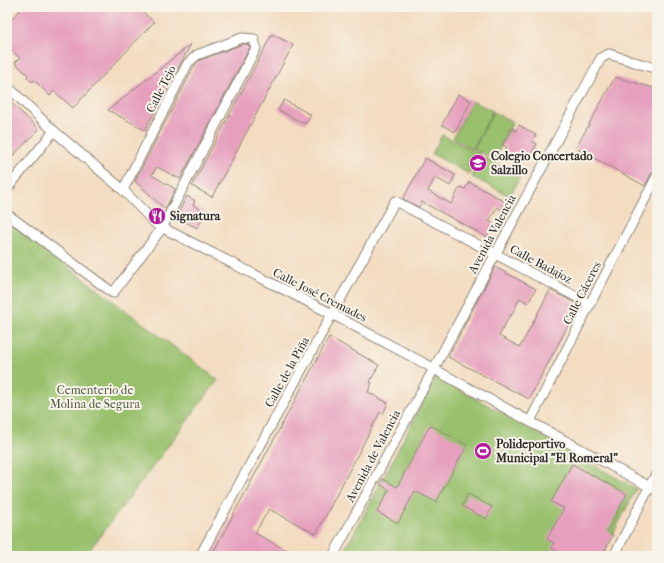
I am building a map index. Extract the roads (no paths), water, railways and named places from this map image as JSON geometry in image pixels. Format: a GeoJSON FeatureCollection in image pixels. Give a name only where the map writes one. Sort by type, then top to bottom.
{"type":"FeatureCollection","features":[{"type":"Feature","properties":{"kind":"street","name":"Calle Tejo"},"geometry":{"type":"LineString","coordinates":[[123,190],[188,63],[197,56],[242,38],[254,39],[256,48],[162,228]]}},
{"type":"Feature","properties":{"kind":"street","name":"Avenida Valencia"},"geometry":{"type":"LineString","coordinates":[[434,368],[601,58],[609,54],[657,69]]}},
{"type":"Feature","properties":{"kind":"street","name":"Calle José Cremades"},"geometry":{"type":"LineString","coordinates":[[7,86],[54,131],[123,190],[157,225],[434,368],[653,488]]}},
{"type":"Feature","properties":{"kind":"street"},"geometry":{"type":"LineString","coordinates":[[7,189],[54,131]]}},
{"type":"Feature","properties":{"kind":"street","name":"Calle Cáceres"},"geometry":{"type":"LineString","coordinates":[[530,421],[657,176]]}},
{"type":"Feature","properties":{"kind":"street","name":"Calle Badajoz"},"geometry":{"type":"LineString","coordinates":[[395,201],[590,304]]}},
{"type":"Feature","properties":{"kind":"street","name":"Calle de la Piña"},"geometry":{"type":"LineString","coordinates":[[200,556],[395,201]]}},
{"type":"Feature","properties":{"kind":"street"},"geometry":{"type":"LineString","coordinates":[[7,214],[113,293],[162,228]]}},
{"type":"Feature","properties":{"kind":"street","name":"Avenida de Valencia"},"geometry":{"type":"LineString","coordinates":[[333,556],[434,368]]}},
{"type":"Feature","properties":{"kind":"street"},"geometry":{"type":"LineString","coordinates":[[614,556],[653,488],[657,472]]}},
{"type":"Feature","properties":{"kind":"place","name":"Colegio Concertado Salzillo"},"geometry":{"type":"Point","coordinates":[478,163]}},
{"type":"Feature","properties":{"kind":"place","name":"Signatura"},"geometry":{"type":"Point","coordinates":[157,216]}},
{"type":"Feature","properties":{"kind":"place","name":"Polideportivo Municipal \"El Romeral\""},"geometry":{"type":"Point","coordinates":[483,451]}},
{"type":"Feature","properties":{"kind":"park label","name":"Cementerio de Molina de Segura"},"geometry":{"type":"Point","coordinates":[95,397]}}]}
